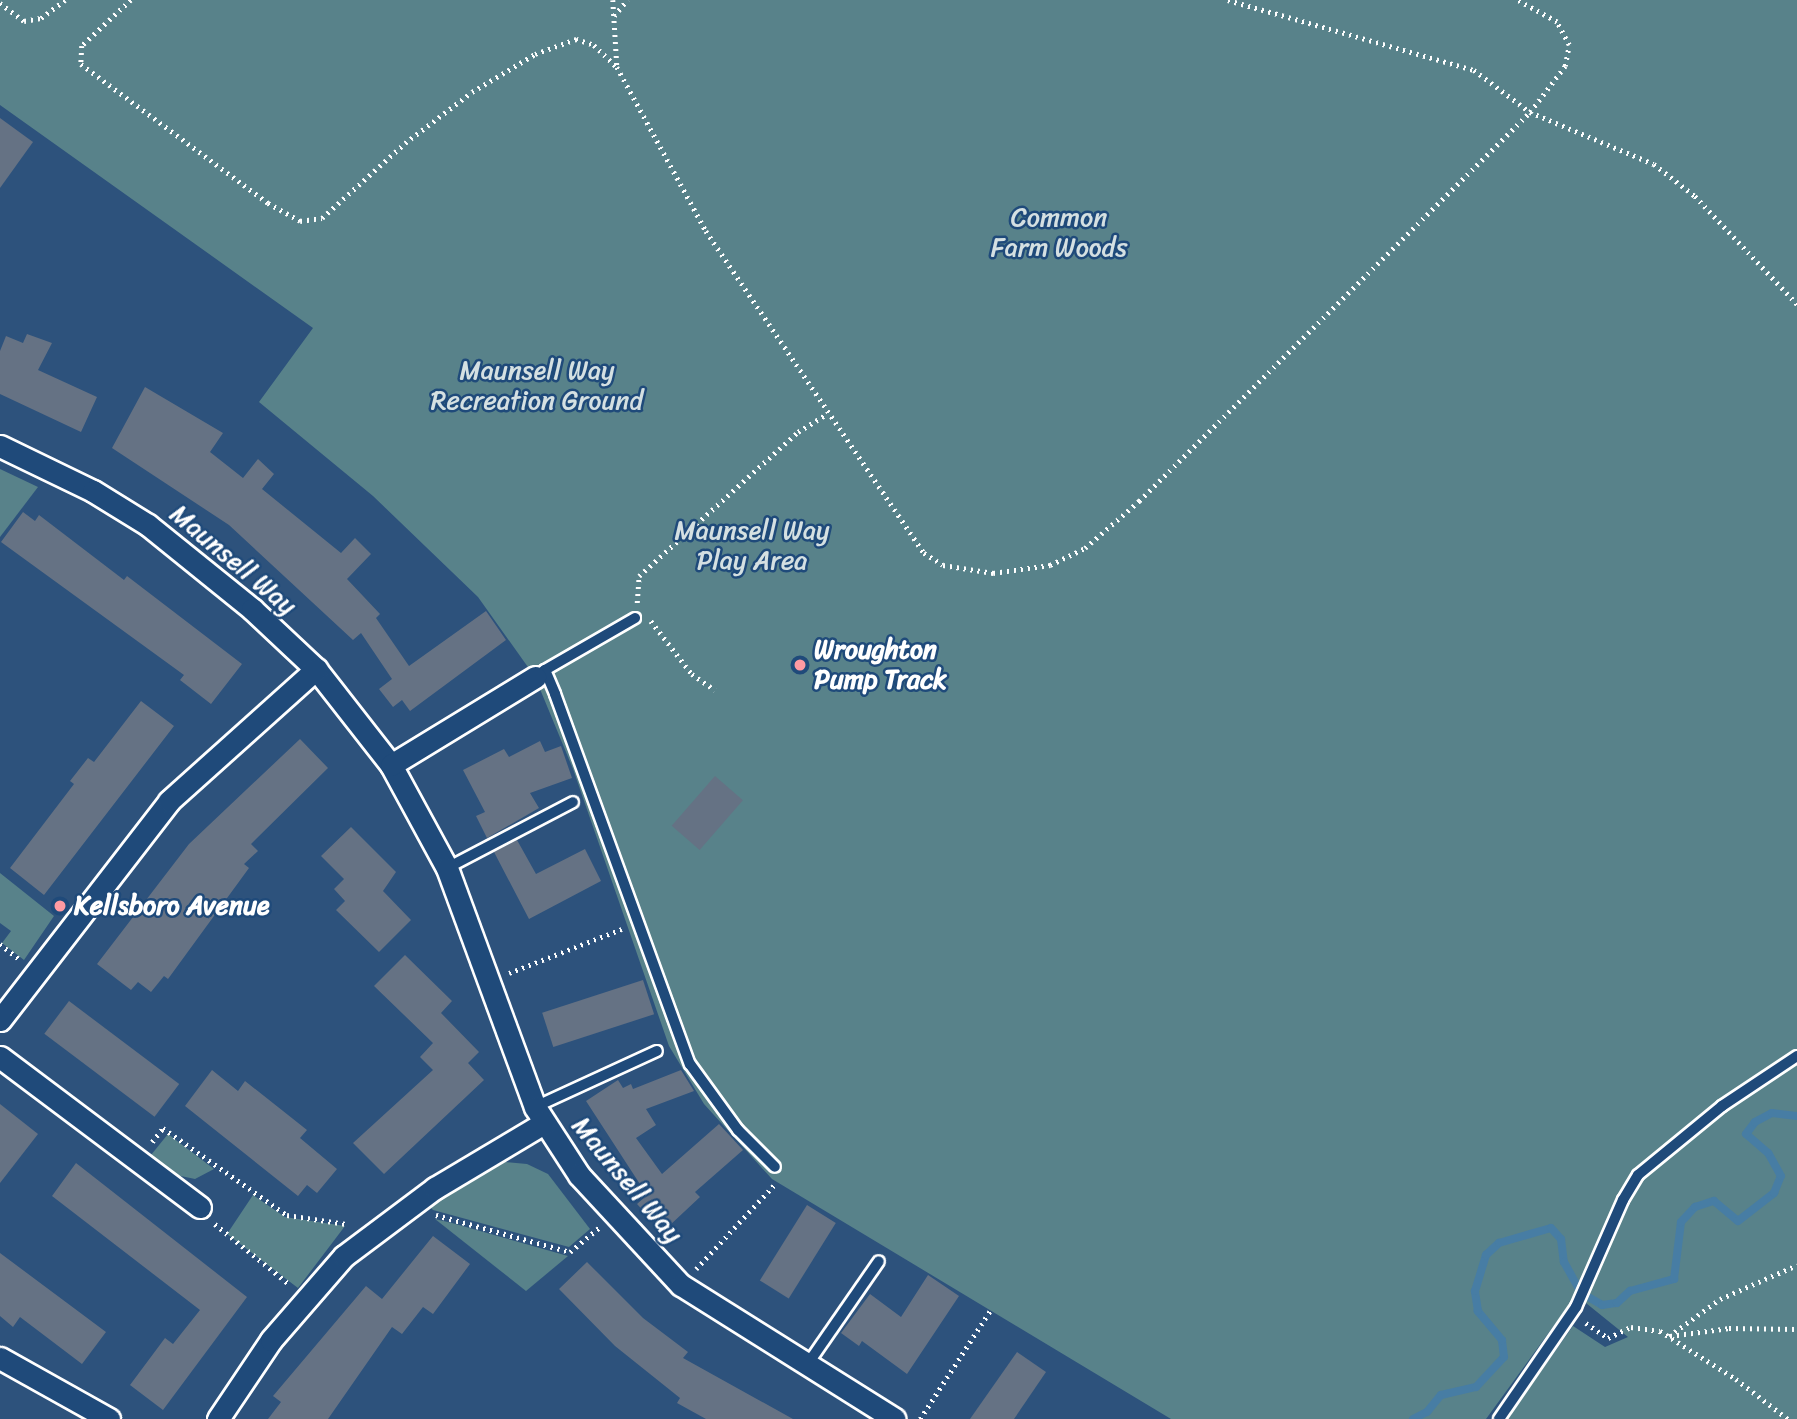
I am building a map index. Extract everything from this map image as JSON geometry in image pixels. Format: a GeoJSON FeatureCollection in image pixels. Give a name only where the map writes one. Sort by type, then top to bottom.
{"type":"FeatureCollection","features":[{"type":"Feature","properties":{"kind":"street","name":"Maunsell Way"},"geometry":{"type":"LineString","coordinates":[[0,446],[93,491],[156,530],[252,609],[316,669],[391,765],[447,868],[539,1115],[610,1213],[681,1285],[806,1366],[895,1419]]}},
{"type":"Feature","properties":{"kind":"street"},"geometry":{"type":"LineString","coordinates":[[0,1020],[169,801],[316,669]]}},
{"type":"Feature","properties":{"kind":"street"},"geometry":{"type":"LineString","coordinates":[[391,765],[540,673]]}},
{"type":"Feature","properties":{"kind":"street"},"geometry":{"type":"LineString","coordinates":[[0,1056],[200,1207]]}},
{"type":"Feature","properties":{"kind":"street"},"geometry":{"type":"LineString","coordinates":[[218,1419],[256,1359],[307,1297],[369,1234],[539,1115]]}},
{"type":"Feature","properties":{"kind":"street"},"geometry":{"type":"LineString","coordinates":[[0,1358],[109,1419]]}},
{"type":"Feature","properties":{"kind":"lane"},"geometry":{"type":"LineString","coordinates":[[635,618],[540,673],[690,1063],[738,1130],[775,1167]]}},
{"type":"Feature","properties":{"kind":"lane"},"geometry":{"type":"LineString","coordinates":[[447,868],[573,802]]}},
{"type":"Feature","properties":{"kind":"lane","name":"Maunsell Way"},"geometry":{"type":"LineString","coordinates":[[539,1115],[657,1051]]}},
{"type":"Feature","properties":{"kind":"lane"},"geometry":{"type":"LineString","coordinates":[[1499,1419],[1573,1313],[1638,1175],[1722,1106],[1797,1056]]}},
{"type":"Feature","properties":{"kind":"lane"},"geometry":{"type":"LineString","coordinates":[[806,1366],[879,1261]]}},
{"type":"Feature","properties":{"kind":"path"},"geometry":{"type":"LineString","coordinates":[[0,3],[24,21],[41,18],[65,0]]}},
{"type":"Feature","properties":{"kind":"path"},"geometry":{"type":"LineString","coordinates":[[131,0],[82,46],[81,64],[268,203],[300,221],[322,218],[405,143],[472,92],[535,54],[576,39],[594,45],[617,67],[706,231],[827,414],[924,553],[943,565],[993,573],[1051,565],[1085,548],[1139,501],[1530,112],[1565,66],[1569,45],[1557,22],[1517,0]]}},
{"type":"Feature","properties":{"kind":"path"},"geometry":{"type":"LineString","coordinates":[[613,0],[617,67]]}},
{"type":"Feature","properties":{"kind":"path"},"geometry":{"type":"LineString","coordinates":[[614,16],[627,0]]}},
{"type":"Feature","properties":{"kind":"path"},"geometry":{"type":"LineString","coordinates":[[1228,0],[1474,70],[1530,112],[1654,164],[1695,196],[1797,304]]}},
{"type":"Feature","properties":{"kind":"path"},"geometry":{"type":"LineString","coordinates":[[637,603],[639,576],[798,432],[827,414]]}},
{"type":"Feature","properties":{"kind":"path"},"geometry":{"type":"LineString","coordinates":[[490,981],[635,924]]}},
{"type":"Feature","properties":{"kind":"path"},"geometry":{"type":"LineString","coordinates":[[138,1160],[163,1128],[287,1215],[348,1224],[369,1234]]}},
{"type":"Feature","properties":{"kind":"path","name":"Maunsell Way"},"geometry":{"type":"LineString","coordinates":[[681,1285],[776,1184],[775,1167]]}},
{"type":"Feature","properties":{"kind":"path"},"geometry":{"type":"LineString","coordinates":[[410,1205],[570,1252],[610,1213]]}},
{"type":"Feature","properties":{"kind":"path"},"geometry":{"type":"LineString","coordinates":[[200,1207],[225,1236],[307,1297]]}},
{"type":"Feature","properties":{"kind":"path"},"geometry":{"type":"LineString","coordinates":[[1669,1336],[1720,1299],[1797,1265]]}},
{"type":"Feature","properties":{"kind":"path"},"geometry":{"type":"LineString","coordinates":[[920,1419],[990,1311]]}},
{"type":"Feature","properties":{"kind":"path"},"geometry":{"type":"LineString","coordinates":[[1573,1313],[1608,1338],[1641,1326],[1669,1336],[1788,1419]]}},
{"type":"Feature","properties":{"kind":"path"},"geometry":{"type":"LineString","coordinates":[[1669,1336],[1729,1328],[1797,1329]]}},
{"type":"Feature","properties":{"kind":"green space"},"geometry":{"type":"Polygon","coordinates":[[[0,0],[1797,0],[1797,1419],[1507,1419],[1573,1326],[1605,1347],[1628,1337],[1576,1295],[1486,1419],[1171,1419],[772,1179],[704,1104],[669,1046],[573,769],[535,677],[478,597],[373,496],[259,402],[313,328],[0,105],[0,0]]]}},
{"type":"Feature","properties":{"kind":"green space"},"geometry":{"type":"Polygon","coordinates":[[[0,469],[38,487],[0,537],[0,469]]]}},
{"type":"Feature","properties":{"kind":"green space"},"geometry":{"type":"Polygon","coordinates":[[[0,873],[54,916],[24,960],[2,943],[11,931],[0,923],[0,873]]]}},
{"type":"Feature","properties":{"kind":"green space"},"geometry":{"type":"Polygon","coordinates":[[[168,1134],[214,1169],[195,1179],[176,1175],[151,1155],[168,1134]]]}},
{"type":"Feature","properties":{"kind":"green space"},"geometry":{"type":"Polygon","coordinates":[[[505,1162],[527,1164],[548,1174],[590,1229],[569,1247],[433,1210],[426,1203],[505,1162]]]}},
{"type":"Feature","properties":{"kind":"green space"},"geometry":{"type":"Polygon","coordinates":[[[253,1195],[285,1217],[345,1226],[298,1288],[227,1234],[253,1195]]]}},
{"type":"Feature","properties":{"kind":"green space"},"geometry":{"type":"Polygon","coordinates":[[[435,1219],[452,1223],[568,1256],[526,1291],[435,1219]]]}},
{"type":"Feature","properties":{"kind":"building"},"geometry":{"type":"Polygon","coordinates":[[[0,118],[33,142],[0,188],[0,118]]]}},
{"type":"Feature","properties":{"kind":"building"},"geometry":{"type":"Polygon","coordinates":[[[27,334],[52,343],[38,370],[97,397],[81,432],[0,394],[0,351],[6,336],[23,343],[27,334]]]}},
{"type":"Feature","properties":{"kind":"building"},"geometry":{"type":"Polygon","coordinates":[[[145,387],[223,433],[210,452],[243,478],[258,459],[274,474],[262,489],[341,553],[355,538],[371,554],[347,579],[380,614],[376,618],[409,666],[486,611],[506,640],[410,711],[402,700],[393,707],[379,689],[392,679],[361,633],[353,640],[229,525],[112,448],[145,387]]]}},
{"type":"Feature","properties":{"kind":"building"},"geometry":{"type":"Polygon","coordinates":[[[23,512],[35,521],[39,515],[124,580],[127,576],[242,664],[211,704],[180,680],[184,675],[1,542],[23,512]]]}},
{"type":"Feature","properties":{"kind":"building"},"geometry":{"type":"Polygon","coordinates":[[[141,701],[174,726],[44,895],[10,868],[74,784],[70,781],[88,758],[94,762],[141,701]]]}},
{"type":"Feature","properties":{"kind":"building"},"geometry":{"type":"Polygon","coordinates":[[[300,739],[328,768],[251,844],[258,851],[244,864],[249,868],[168,979],[164,976],[151,992],[138,982],[131,990],[97,964],[189,844],[300,739]]]}},
{"type":"Feature","properties":{"kind":"building"},"geometry":{"type":"Polygon","coordinates":[[[540,741],[545,752],[561,746],[572,778],[530,793],[539,808],[487,838],[476,816],[485,812],[463,770],[504,749],[509,757],[540,741]]]}},
{"type":"Feature","properties":{"kind":"building"},"geometry":{"type":"Polygon","coordinates":[[[715,776],[743,800],[700,850],[672,826],[715,776]]]}},
{"type":"Feature","properties":{"kind":"building"},"geometry":{"type":"Polygon","coordinates":[[[351,827],[396,872],[383,891],[411,920],[379,952],[336,910],[345,901],[334,889],[344,879],[321,856],[351,827]]]}},
{"type":"Feature","properties":{"kind":"building"},"geometry":{"type":"Polygon","coordinates":[[[517,840],[536,874],[585,849],[601,881],[529,919],[494,852],[517,840]]]}},
{"type":"Feature","properties":{"kind":"building"},"geometry":{"type":"Polygon","coordinates":[[[405,955],[452,1001],[441,1013],[479,1052],[468,1063],[484,1080],[384,1174],[353,1143],[433,1070],[420,1057],[433,1043],[374,986],[405,955]]]}},
{"type":"Feature","properties":{"kind":"building"},"geometry":{"type":"Polygon","coordinates":[[[643,980],[654,1014],[553,1047],[542,1013],[643,980]]]}},
{"type":"Feature","properties":{"kind":"building"},"geometry":{"type":"Polygon","coordinates":[[[69,1001],[179,1084],[155,1117],[44,1034],[69,1001]]]}},
{"type":"Feature","properties":{"kind":"building"},"geometry":{"type":"Polygon","coordinates":[[[212,1070],[238,1091],[245,1081],[307,1130],[300,1138],[337,1169],[317,1193],[307,1185],[298,1196],[185,1106],[212,1070]]]}},
{"type":"Feature","properties":{"kind":"building"},"geometry":{"type":"Polygon","coordinates":[[[681,1070],[694,1091],[646,1109],[656,1125],[636,1138],[662,1174],[719,1124],[743,1150],[695,1192],[700,1197],[669,1226],[663,1220],[657,1226],[637,1204],[647,1195],[586,1101],[618,1080],[623,1088],[631,1084],[633,1089],[681,1070]]]}},
{"type":"Feature","properties":{"kind":"building"},"geometry":{"type":"Polygon","coordinates":[[[0,1104],[38,1134],[0,1183],[0,1104]]]}},
{"type":"Feature","properties":{"kind":"building"},"geometry":{"type":"Polygon","coordinates":[[[76,1163],[247,1297],[163,1410],[130,1385],[165,1338],[173,1344],[200,1310],[52,1196],[76,1163]]]}},
{"type":"Feature","properties":{"kind":"building"},"geometry":{"type":"Polygon","coordinates":[[[807,1205],[836,1223],[789,1298],[760,1280],[807,1205]]]}},
{"type":"Feature","properties":{"kind":"building"},"geometry":{"type":"Polygon","coordinates":[[[433,1236],[470,1264],[433,1314],[423,1307],[402,1334],[392,1327],[328,1419],[268,1419],[281,1402],[273,1396],[366,1286],[382,1299],[433,1236]]]}},
{"type":"Feature","properties":{"kind":"building"},"geometry":{"type":"Polygon","coordinates":[[[0,1253],[106,1332],[82,1364],[20,1317],[13,1327],[0,1316],[0,1253]]]}},
{"type":"Feature","properties":{"kind":"building"},"geometry":{"type":"Polygon","coordinates":[[[587,1262],[643,1318],[688,1352],[683,1358],[793,1419],[706,1419],[677,1403],[680,1398],[615,1346],[559,1289],[587,1262]]]}},
{"type":"Feature","properties":{"kind":"building"},"geometry":{"type":"Polygon","coordinates":[[[928,1275],[959,1296],[907,1374],[862,1341],[859,1346],[841,1333],[870,1294],[901,1317],[928,1275]]]}},
{"type":"Feature","properties":{"kind":"building"},"geometry":{"type":"Polygon","coordinates":[[[1017,1352],[1046,1372],[1014,1419],[970,1419],[1017,1352]]]}},
{"type":"Feature","properties":{"kind":"waterway"},"geometry":{"type":"LineString","coordinates":[[1590,1298],[1602,1305],[1617,1303],[1630,1291],[1674,1279],[1681,1222],[1695,1207],[1714,1201],[1738,1221],[1774,1193],[1781,1176],[1768,1153],[1746,1134],[1755,1122],[1772,1113],[1797,1116]]}},
{"type":"Feature","properties":{"kind":"waterway"},"geometry":{"type":"LineString","coordinates":[[1413,1419],[1427,1412],[1441,1395],[1476,1387],[1504,1357],[1502,1340],[1478,1311],[1475,1291],[1486,1255],[1499,1243],[1551,1228],[1561,1239],[1564,1262],[1578,1287]]}},
{"type":"Feature","properties":{"kind":"place","name":"Wroughton Pump Track"},"geometry":{"type":"Point","coordinates":[800,665]}},
{"type":"Feature","properties":{"kind":"place","name":"Kellsboro Avenue"},"geometry":{"type":"Point","coordinates":[60,906]}},
{"type":"Feature","properties":{"kind":"park label","name":"Common Farm Woods"},"geometry":{"type":"Point","coordinates":[1059,233]}},
{"type":"Feature","properties":{"kind":"park label","name":"Maunsell Way Recreation Ground"},"geometry":{"type":"Point","coordinates":[537,386]}},
{"type":"Feature","properties":{"kind":"park label","name":"Maunsell Way Play Area"},"geometry":{"type":"Point","coordinates":[752,546]}}]}
